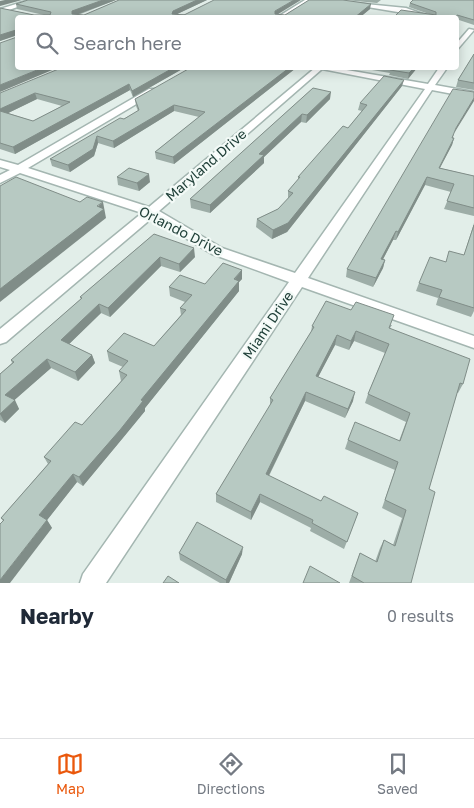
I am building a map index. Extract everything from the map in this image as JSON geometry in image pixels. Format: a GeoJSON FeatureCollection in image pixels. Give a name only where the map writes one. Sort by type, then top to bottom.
{"type":"FeatureCollection","features":[{"type":"Feature","properties":{"kind":"street"},"geometry":{"type":"LineString","coordinates":[[1,10],[35,0]]}},
{"type":"Feature","properties":{"kind":"street"},"geometry":{"type":"LineString","coordinates":[[284,15],[309,0]]}},
{"type":"Feature","properties":{"kind":"street"},"geometry":{"type":"LineString","coordinates":[[328,0],[406,10],[422,15]]}},
{"type":"Feature","properties":{"kind":"street"},"geometry":{"type":"LineString","coordinates":[[384,13],[400,0]]}},
{"type":"Feature","properties":{"kind":"street"},"geometry":{"type":"LineString","coordinates":[[1,10],[22,13]]}},
{"type":"Feature","properties":{"kind":"street"},"geometry":{"type":"LineString","coordinates":[[459,45],[469,30]]}},
{"type":"Feature","properties":{"kind":"street","name":"Maryland Drive"},"geometry":{"type":"LineString","coordinates":[[0,338],[317,70]]}},
{"type":"Feature","properties":{"kind":"street"},"geometry":{"type":"LineString","coordinates":[[337,70],[474,95]]}},
{"type":"Feature","properties":{"kind":"street","name":"Miami Drive"},"geometry":{"type":"LineString","coordinates":[[92,583],[442,70]]}},
{"type":"Feature","properties":{"kind":"street"},"geometry":{"type":"LineString","coordinates":[[0,180],[159,87]]}},
{"type":"Feature","properties":{"kind":"street","name":"Orlando Drive"},"geometry":{"type":"LineString","coordinates":[[0,163],[151,212],[217,251],[474,342]]}},
{"type":"Feature","properties":{"kind":"building"},"geometry":{"type":"Polygon","coordinates":[[[28,0],[103,0],[72,11],[72,14],[84,15],[50,15],[51,12],[16,4],[28,0]]]}},
{"type":"Feature","properties":{"kind":"building"},"geometry":{"type":"Polygon","coordinates":[[[119,0],[197,0],[173,11],[172,14],[184,15],[84,15],[119,0]]]}},
{"type":"Feature","properties":{"kind":"building"},"geometry":{"type":"Polygon","coordinates":[[[214,0],[294,0],[275,11],[275,14],[285,15],[184,15],[214,0]]]}},
{"type":"Feature","properties":{"kind":"building"},"geometry":{"type":"Polygon","coordinates":[[[309,0],[343,0],[371,4],[358,15],[285,15],[309,0]]]}},
{"type":"Feature","properties":{"kind":"building"},"geometry":{"type":"Polygon","coordinates":[[[413,0],[474,0],[474,20],[459,15],[436,15],[436,12],[410,3],[413,0]]]}},
{"type":"Feature","properties":{"kind":"building"},"geometry":{"type":"Polygon","coordinates":[[[0,8],[34,15],[15,15],[15,30],[0,35],[0,8]]]}},
{"type":"Feature","properties":{"kind":"building"},"geometry":{"type":"Polygon","coordinates":[[[401,10],[436,15],[396,15],[401,10]]]}},
{"type":"Feature","properties":{"kind":"building"},"geometry":{"type":"Polygon","coordinates":[[[15,38],[15,70],[37,70],[0,85],[0,43],[15,38]]]}},
{"type":"Feature","properties":{"kind":"building"},"geometry":{"type":"Polygon","coordinates":[[[474,54],[474,83],[458,80],[474,54]]]}},
{"type":"Feature","properties":{"kind":"building"},"geometry":{"type":"Polygon","coordinates":[[[56,70],[169,70],[132,91],[129,84],[13,147],[0,143],[0,111],[33,121],[70,102],[35,93],[0,109],[0,93],[56,70]]]}},
{"type":"Feature","properties":{"kind":"building"},"geometry":{"type":"Polygon","coordinates":[[[186,70],[286,70],[173,157],[155,152],[205,112],[174,105],[113,141],[97,136],[93,149],[68,165],[50,159],[120,118],[124,119],[139,110],[135,99],[186,70]]]}},
{"type":"Feature","properties":{"kind":"building"},"geometry":{"type":"Polygon","coordinates":[[[390,70],[412,70],[409,73],[390,70]]]}},
{"type":"Feature","properties":{"kind":"building"},"geometry":{"type":"Polygon","coordinates":[[[384,76],[404,80],[288,223],[273,230],[257,219],[278,209],[293,193],[288,191],[300,177],[298,177],[343,126],[348,128],[367,105],[360,103],[384,76]]]}},
{"type":"Feature","properties":{"kind":"building"},"geometry":{"type":"Polygon","coordinates":[[[313,88],[331,92],[307,115],[302,114],[259,154],[264,155],[210,205],[190,199],[313,88]]]}},
{"type":"Feature","properties":{"kind":"building"},"geometry":{"type":"Polygon","coordinates":[[[453,89],[474,92],[474,98],[456,128],[452,138],[454,138],[439,168],[474,176],[474,208],[447,201],[454,184],[427,177],[398,232],[396,231],[381,259],[385,260],[376,278],[347,269],[453,89]]]}},
{"type":"Feature","properties":{"kind":"building"},"geometry":{"type":"Polygon","coordinates":[[[129,168],[149,174],[137,183],[117,177],[129,168]]]}},
{"type":"Feature","properties":{"kind":"building"},"geometry":{"type":"Polygon","coordinates":[[[16,177],[80,202],[87,197],[103,202],[97,206],[104,209],[0,289],[0,186],[16,177]]]}},
{"type":"Feature","properties":{"kind":"building"},"geometry":{"type":"Polygon","coordinates":[[[474,225],[474,308],[439,297],[442,290],[419,283],[430,257],[446,262],[449,251],[464,255],[474,225]]]}},
{"type":"Feature","properties":{"kind":"building"},"geometry":{"type":"Polygon","coordinates":[[[154,234],[194,248],[179,264],[160,257],[108,308],[99,304],[61,340],[92,355],[75,372],[47,359],[5,395],[15,400],[0,414],[0,374],[14,362],[11,360],[82,298],[80,297],[154,234]]]}},
{"type":"Feature","properties":{"kind":"building"},"geometry":{"type":"Polygon","coordinates":[[[223,263],[242,270],[234,279],[239,281],[141,400],[143,401],[120,430],[79,477],[73,474],[39,515],[47,520],[0,580],[0,524],[4,520],[1,518],[51,461],[44,457],[75,422],[82,425],[127,375],[119,371],[128,361],[107,351],[124,333],[154,346],[186,310],[180,308],[192,295],[169,287],[180,275],[205,284],[223,263]]]}},
{"type":"Feature","properties":{"kind":"building"},"geometry":{"type":"Polygon","coordinates":[[[326,301],[351,310],[356,302],[394,315],[389,328],[470,359],[463,384],[460,383],[429,489],[435,492],[411,583],[364,583],[352,576],[360,553],[377,562],[384,540],[395,546],[406,510],[385,500],[398,462],[348,440],[355,422],[400,441],[410,413],[368,394],[389,344],[356,331],[351,341],[337,335],[316,376],[355,392],[348,409],[306,392],[266,474],[321,501],[324,496],[358,513],[347,542],[312,523],[313,520],[260,494],[251,512],[216,494],[273,400],[270,398],[314,327],[312,326],[326,301]]]}},
{"type":"Feature","properties":{"kind":"building"},"geometry":{"type":"Polygon","coordinates":[[[197,522],[243,547],[226,580],[179,553],[197,522]]]}},
{"type":"Feature","properties":{"kind":"building"},"geometry":{"type":"Polygon","coordinates":[[[310,566],[340,583],[303,583],[310,566]]]}},
{"type":"Feature","properties":{"kind":"building"},"geometry":{"type":"Polygon","coordinates":[[[168,576],[179,583],[163,583],[168,576]]]}}]}
